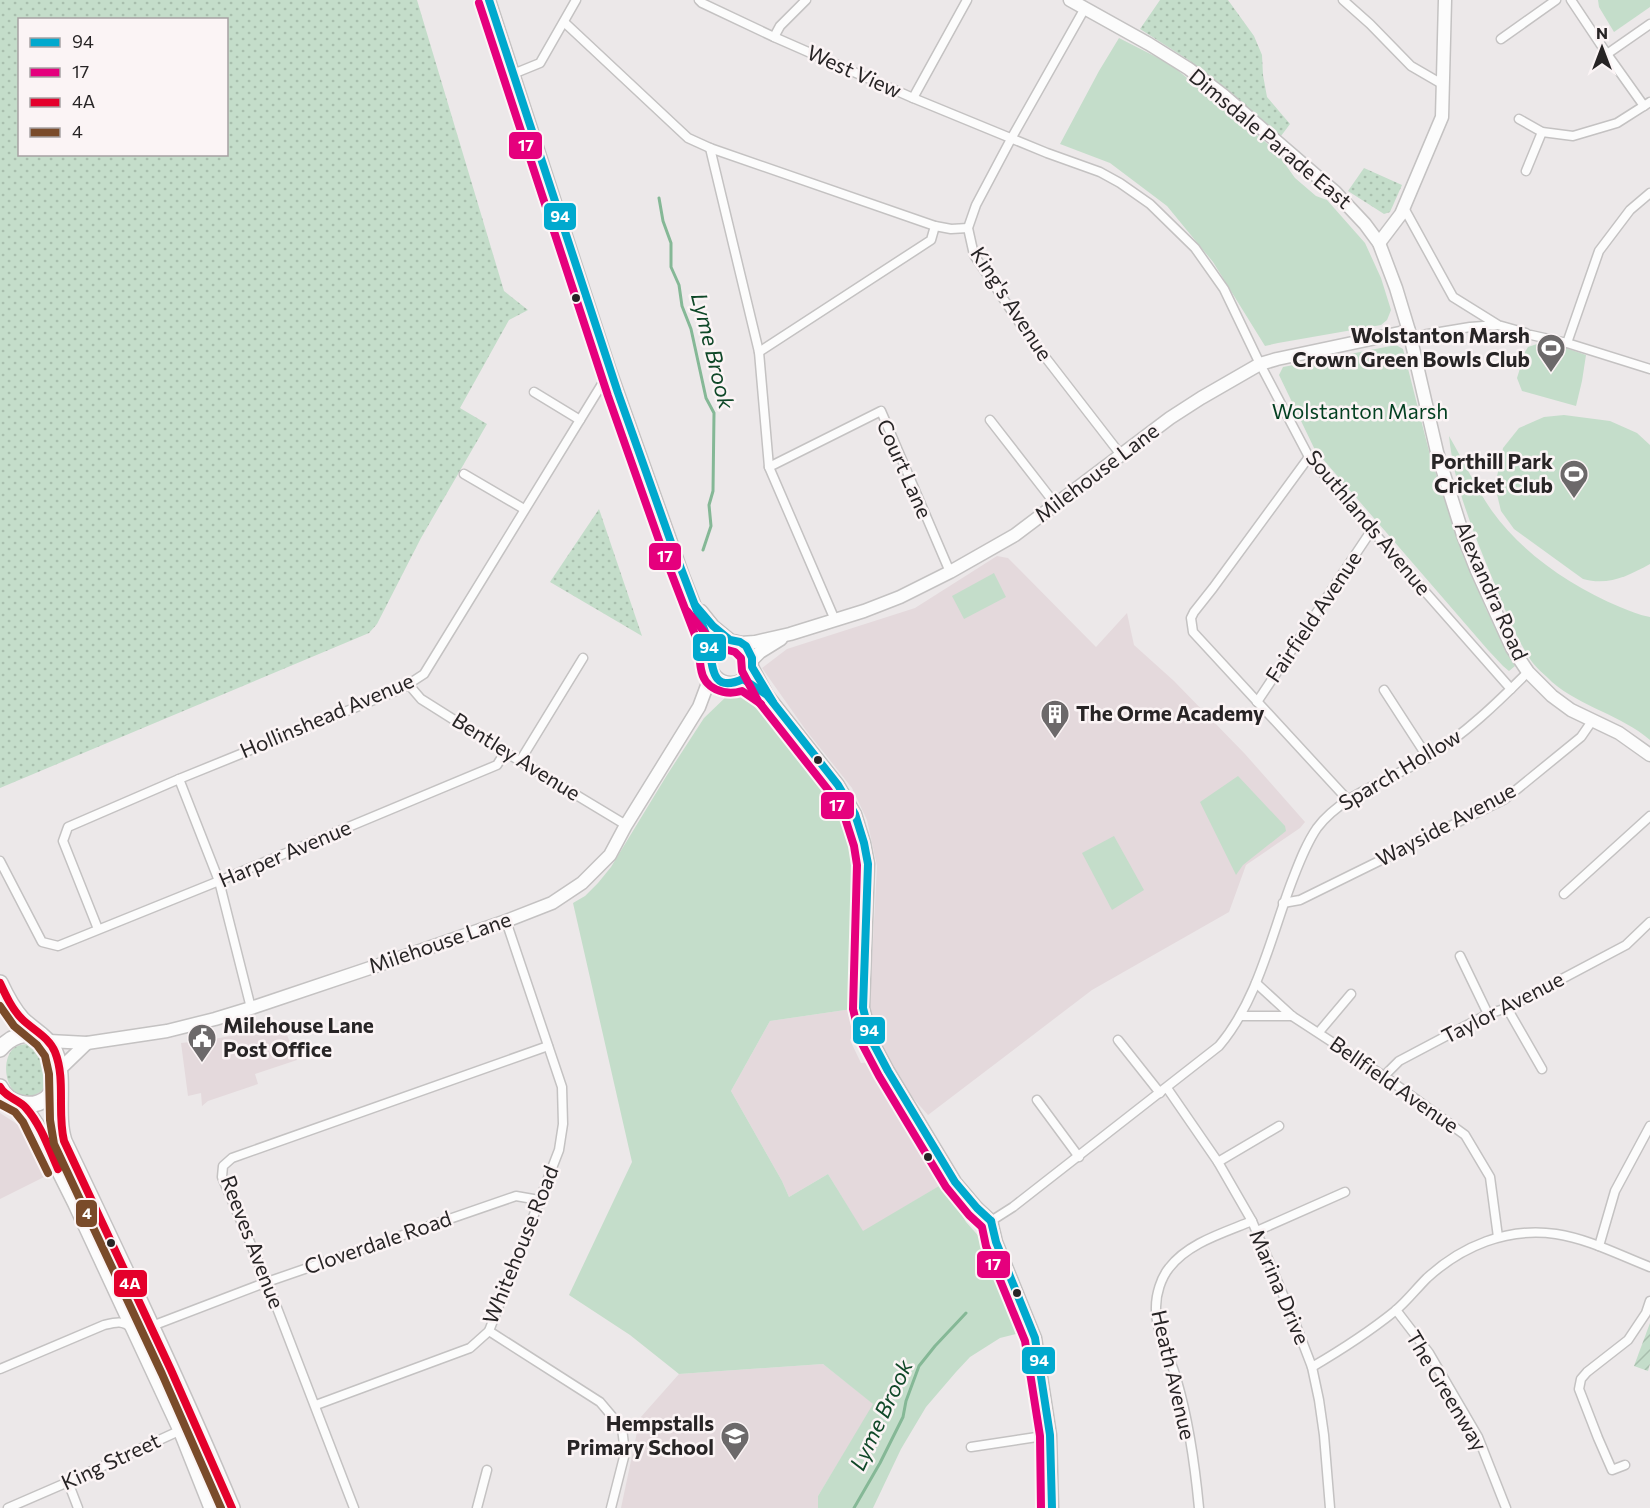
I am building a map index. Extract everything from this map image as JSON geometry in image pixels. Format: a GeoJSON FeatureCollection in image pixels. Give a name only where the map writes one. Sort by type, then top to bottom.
{"type":"FeatureCollection","features":[{"type":"Feature","properties":{"kind":"highway"},"geometry":{"type":"LineString","coordinates":[[0,983],[20,1016],[45,1038],[56,1054],[64,1141],[152,1326],[232,1508]]}},
{"type":"Feature","properties":{"kind":"highway"},"geometry":{"type":"LineString","coordinates":[[0,1049],[19,1035],[30,1033],[45,1038]]}},
{"type":"Feature","properties":{"kind":"highway"},"geometry":{"type":"LineString","coordinates":[[11,1101],[28,1105],[39,1103],[48,1097],[59,1076]]}},
{"type":"Feature","properties":{"kind":"highway"},"geometry":{"type":"LineString","coordinates":[[0,1087],[37,1126],[76,1203],[181,1430],[212,1508]]}},
{"type":"Feature","properties":{"kind":"main road"},"geometry":{"type":"LineString","coordinates":[[489,0],[610,371],[711,654]]}},
{"type":"Feature","properties":{"kind":"main road","name":"Dimsdale Parade East"},"geometry":{"type":"LineString","coordinates":[[1070,0],[1189,69],[1223,95],[1335,192],[1365,224],[1379,243],[1409,331]]}},
{"type":"Feature","properties":{"kind":"main road"},"geometry":{"type":"LineString","coordinates":[[1379,243],[1404,208],[1442,117],[1445,0]]}},
{"type":"Feature","properties":{"kind":"main road","name":"Milehouse Lane"},"geometry":{"type":"LineString","coordinates":[[735,642],[755,642],[835,621],[900,597],[950,572],[1015,535],[1170,418],[1260,364],[1409,331]]}},
{"type":"Feature","properties":{"kind":"main road","name":"Alexandra Road"},"geometry":{"type":"LineString","coordinates":[[1409,331],[1437,452],[1463,535],[1512,648],[1528,672],[1552,696],[1571,710],[1619,733],[1650,755]]}},
{"type":"Feature","properties":{"kind":"main road"},"geometry":{"type":"LineString","coordinates":[[695,604],[713,626],[750,652],[752,663],[767,695],[838,785],[855,814],[868,864],[863,1008],[871,1039],[955,1182],[990,1221],[996,1242],[1035,1338],[1050,1435],[1052,1508]]}},
{"type":"Feature","properties":{"kind":"main road","name":"Milehouse Lane"},"geometry":{"type":"LineString","coordinates":[[752,663],[760,652],[790,634]]}},
{"type":"Feature","properties":{"kind":"main road"},"geometry":{"type":"LineString","coordinates":[[735,642],[718,644],[711,654],[709,660],[711,669],[718,679],[730,683],[743,679],[749,673],[752,663]]}},
{"type":"Feature","properties":{"kind":"main road","name":"Milehouse Lane"},"geometry":{"type":"LineString","coordinates":[[45,1038],[87,1043],[167,1031],[251,1008],[506,921],[552,903],[582,883],[610,855],[699,706],[711,669]]}},
{"type":"Feature","properties":{"kind":"main road"},"geometry":{"type":"LineString","coordinates":[[743,679],[767,695]]}},
{"type":"Feature","properties":{"kind":"main road","name":"Milehouse Lane"},"geometry":{"type":"LineString","coordinates":[[699,706],[720,688],[730,683]]}},
{"type":"Feature","properties":{"kind":"main road"},"geometry":{"type":"LineString","coordinates":[[59,1076],[87,1043]]}},
{"type":"Feature","properties":{"kind":"street"},"geometry":{"type":"LineString","coordinates":[[513,74],[540,63],[576,0]]}},
{"type":"Feature","properties":{"kind":"street","name":"West View"},"geometry":{"type":"LineString","coordinates":[[699,0],[774,37],[1011,139]]}},
{"type":"Feature","properties":{"kind":"street"},"geometry":{"type":"LineString","coordinates":[[774,37],[780,26],[807,0]]}},
{"type":"Feature","properties":{"kind":"street"},"geometry":{"type":"LineString","coordinates":[[913,98],[967,0]]}},
{"type":"Feature","properties":{"kind":"street"},"geometry":{"type":"LineString","coordinates":[[1343,0],[1412,66],[1442,84]]}},
{"type":"Feature","properties":{"kind":"street"},"geometry":{"type":"LineString","coordinates":[[1502,39],[1556,0]]}},
{"type":"Feature","properties":{"kind":"street"},"geometry":{"type":"LineString","coordinates":[[1519,119],[1542,132],[1573,136],[1617,123],[1647,104],[1607,54],[1571,0]]}},
{"type":"Feature","properties":{"kind":"street","name":"King's Avenue"},"geometry":{"type":"LineString","coordinates":[[1085,8],[1011,139],[976,205],[968,228],[974,255],[1025,331],[1121,455]]}},
{"type":"Feature","properties":{"kind":"street"},"geometry":{"type":"LineString","coordinates":[[564,22],[688,138],[710,148],[935,226],[951,229],[968,228]]}},
{"type":"Feature","properties":{"kind":"street"},"geometry":{"type":"LineString","coordinates":[[1607,54],[1650,24]]}},
{"type":"Feature","properties":{"kind":"street"},"geometry":{"type":"LineString","coordinates":[[1526,171],[1542,132]]}},
{"type":"Feature","properties":{"kind":"street","name":"Southlands Avenue"},"geometry":{"type":"LineString","coordinates":[[1011,139],[1101,172],[1120,183],[1150,204],[1195,248],[1224,289],[1309,457],[1371,531],[1511,689]]}},
{"type":"Feature","properties":{"kind":"street"},"geometry":{"type":"LineString","coordinates":[[710,148],[759,352],[769,467],[835,621]]}},
{"type":"Feature","properties":{"kind":"street"},"geometry":{"type":"LineString","coordinates":[[1567,342],[1599,252],[1630,210],[1650,194]]}},
{"type":"Feature","properties":{"kind":"street"},"geometry":{"type":"LineString","coordinates":[[1404,208],[1453,297],[1498,325],[1567,342],[1650,369]]}},
{"type":"Feature","properties":{"kind":"street"},"geometry":{"type":"LineString","coordinates":[[759,352],[931,240],[935,226]]}},
{"type":"Feature","properties":{"kind":"street"},"geometry":{"type":"LineString","coordinates":[[1422,335],[1498,325]]}},
{"type":"Feature","properties":{"kind":"street","name":"Hollinshead Avenue"},"geometry":{"type":"LineString","coordinates":[[98,929],[63,841],[68,827],[179,779],[395,692],[424,674],[610,371]]}},
{"type":"Feature","properties":{"kind":"street"},"geometry":{"type":"LineString","coordinates":[[534,392],[580,420]]}},
{"type":"Feature","properties":{"kind":"street","name":"Court Lane"},"geometry":{"type":"LineString","coordinates":[[769,467],[881,411],[950,572]]}},
{"type":"Feature","properties":{"kind":"street"},"geometry":{"type":"LineString","coordinates":[[990,420],[1056,505]]}},
{"type":"Feature","properties":{"kind":"street"},"geometry":{"type":"LineString","coordinates":[[1309,457],[1191,618],[1193,632],[1348,801]]}},
{"type":"Feature","properties":{"kind":"street"},"geometry":{"type":"LineString","coordinates":[[464,474],[524,509]]}},
{"type":"Feature","properties":{"kind":"street","name":"Fairfield Avenue"},"geometry":{"type":"LineString","coordinates":[[1257,702],[1371,531]]}},
{"type":"Feature","properties":{"kind":"street"},"geometry":{"type":"LineString","coordinates":[[519,761],[583,658]]}},
{"type":"Feature","properties":{"kind":"street","name":"Sparch Hollow"},"geometry":{"type":"LineString","coordinates":[[990,1221],[1013,1208],[1220,1046],[1241,1016],[1256,983],[1302,854],[1317,827],[1332,812],[1348,801],[1428,758],[1468,728],[1528,672]]}},
{"type":"Feature","properties":{"kind":"street","name":"Bentley Avenue"},"geometry":{"type":"LineString","coordinates":[[409,685],[421,699],[626,825]]}},
{"type":"Feature","properties":{"kind":"street"},"geometry":{"type":"LineString","coordinates":[[1384,690],[1428,758]]}},
{"type":"Feature","properties":{"kind":"street","name":"Wayside Avenue"},"geometry":{"type":"LineString","coordinates":[[1283,903],[1300,900],[1505,799],[1581,737],[1592,721]]}},
{"type":"Feature","properties":{"kind":"street","name":"Harper Avenue"},"geometry":{"type":"LineString","coordinates":[[0,861],[42,942],[58,946],[497,765],[506,752]]}},
{"type":"Feature","properties":{"kind":"street"},"geometry":{"type":"LineString","coordinates":[[179,779],[219,881],[251,1008]]}},
{"type":"Feature","properties":{"kind":"street"},"geometry":{"type":"LineString","coordinates":[[1564,894],[1650,816]]}},
{"type":"Feature","properties":{"kind":"street","name":"Whitehouse Road"},"geometry":{"type":"LineString","coordinates":[[316,1405],[470,1348],[489,1331],[559,1150],[563,1124],[562,1087],[506,921]]}},
{"type":"Feature","properties":{"kind":"street","name":"Taylor Avenue"},"geometry":{"type":"LineString","coordinates":[[1384,1076],[1399,1061],[1488,1014],[1507,1008],[1626,945],[1650,922]]}},
{"type":"Feature","properties":{"kind":"street"},"geometry":{"type":"LineString","coordinates":[[1460,956],[1488,1014]]}},
{"type":"Feature","properties":{"kind":"street","name":"Bellfield Avenue"},"geometry":{"type":"LineString","coordinates":[[1256,983],[1292,1016],[1384,1076],[1465,1135],[1490,1177],[1498,1236]]}},
{"type":"Feature","properties":{"kind":"street"},"geometry":{"type":"LineString","coordinates":[[1319,1032],[1351,994]]}},
{"type":"Feature","properties":{"kind":"street"},"geometry":{"type":"LineString","coordinates":[[1507,1008],[1542,1069]]}},
{"type":"Feature","properties":{"kind":"street"},"geometry":{"type":"LineString","coordinates":[[1241,1016],[1292,1016]]}},
{"type":"Feature","properties":{"kind":"street","name":"Marina Drive"},"geometry":{"type":"LineString","coordinates":[[1118,1040],[1163,1090],[1218,1162],[1257,1231],[1312,1367],[1324,1435],[1330,1508]]}},
{"type":"Feature","properties":{"kind":"street","name":"Reeves Avenue"},"geometry":{"type":"LineString","coordinates":[[354,1508],[267,1282],[222,1178],[223,1166],[232,1158],[548,1046]]}},
{"type":"Feature","properties":{"kind":"street"},"geometry":{"type":"LineString","coordinates":[[1037,1100],[1079,1157]]}},
{"type":"Feature","properties":{"kind":"street"},"geometry":{"type":"LineString","coordinates":[[1218,1162],[1279,1126]]}},
{"type":"Feature","properties":{"kind":"street"},"geometry":{"type":"LineString","coordinates":[[1599,1246],[1615,1191],[1650,1126]]}},
{"type":"Feature","properties":{"kind":"street"},"geometry":{"type":"LineString","coordinates":[[1639,1145],[1650,1149]]}},
{"type":"Feature","properties":{"kind":"street"},"geometry":{"type":"LineString","coordinates":[[1257,1231],[1345,1192]]}},
{"type":"Feature","properties":{"kind":"street","name":"Cloverdale Road"},"geometry":{"type":"LineString","coordinates":[[152,1326],[267,1282],[516,1196],[539,1200]]}},
{"type":"Feature","properties":{"kind":"street","name":"Heath Avenue"},"geometry":{"type":"LineString","coordinates":[[1199,1507],[1185,1413],[1177,1380],[1156,1320],[1155,1306],[1158,1290],[1167,1269],[1183,1253],[1251,1221]]}},
{"type":"Feature","properties":{"kind":"street"},"geometry":{"type":"LineString","coordinates":[[1312,1367],[1351,1343],[1396,1310],[1449,1259],[1498,1236],[1531,1233],[1556,1234],[1599,1246],[1650,1267]]}},
{"type":"Feature","properties":{"kind":"street"},"geometry":{"type":"LineString","coordinates":[[1625,1465],[1612,1470],[1580,1389],[1581,1379],[1628,1340],[1646,1313],[1650,1301]]}},
{"type":"Feature","properties":{"kind":"street","name":"The Greenway"},"geometry":{"type":"LineString","coordinates":[[1396,1310],[1429,1353],[1478,1437],[1506,1508]]}},
{"type":"Feature","properties":{"kind":"street"},"geometry":{"type":"LineString","coordinates":[[0,1369],[104,1325],[119,1321],[135,1330]]}},
{"type":"Feature","properties":{"kind":"street"},"geometry":{"type":"LineString","coordinates":[[489,1331],[600,1402],[622,1428],[624,1453],[611,1508]]}},
{"type":"Feature","properties":{"kind":"street","name":"King Street"},"geometry":{"type":"LineString","coordinates":[[8,1508],[181,1430]]}},
{"type":"Feature","properties":{"kind":"street"},"geometry":{"type":"LineString","coordinates":[[971,1447],[1050,1435]]}},
{"type":"Feature","properties":{"kind":"street"},"geometry":{"type":"LineString","coordinates":[[477,1508],[487,1470]]}},
{"type":"Feature","properties":{"kind":"street"},"geometry":{"type":"LineString","coordinates":[[68,1482],[78,1508]]}},
{"type":"Feature","properties":{"kind":"street"},"geometry":{"type":"LineString","coordinates":[[1189,1508],[1199,1507]]}},
{"type":"Feature","properties":{"kind":"shaded area","name":"The Orme Academy"},"geometry":{"type":"Polygon","coordinates":[[[997,556],[1008,558],[1096,647],[1127,613],[1134,645],[1174,681],[1245,754],[1305,822],[1300,828],[1246,865],[1229,912],[1092,990],[928,1115],[905,1089],[866,1019],[871,979],[877,866],[867,820],[852,788],[805,729],[762,668],[787,649],[915,608],[997,556]]]}},
{"type":"Feature","properties":{"kind":"shaded area"},"geometry":{"type":"Polygon","coordinates":[[[852,1009],[856,1028],[850,1040],[861,1063],[872,1062],[944,1183],[863,1232],[828,1174],[789,1197],[731,1091],[770,1021],[852,1009]]]}},
{"type":"Feature","properties":{"kind":"shaded area"},"geometry":{"type":"Polygon","coordinates":[[[281,1020],[297,1060],[255,1074],[258,1084],[208,1101],[202,1106],[201,1093],[188,1096],[181,1043],[235,1035],[281,1020]]]}},
{"type":"Feature","properties":{"kind":"shaded area"},"geometry":{"type":"Polygon","coordinates":[[[0,1113],[31,1133],[52,1173],[0,1199],[0,1113]]]}},
{"type":"Feature","properties":{"kind":"shaded area","name":"Hempstalls Primary School"},"geometry":{"type":"Polygon","coordinates":[[[823,1364],[874,1404],[818,1496],[818,1508],[621,1508],[640,1418],[679,1374],[823,1364]]]}},
{"type":"Feature","properties":{"kind":"green space"},"geometry":{"type":"Polygon","coordinates":[[[0,0],[417,0],[504,291],[528,310],[509,320],[460,408],[487,424],[421,538],[377,624],[369,633],[0,788],[0,0]]]}},
{"type":"Feature","properties":{"kind":"green space"},"geometry":{"type":"Polygon","coordinates":[[[1160,0],[1228,0],[1254,36],[1262,55],[1267,97],[1290,124],[1281,136],[1190,61],[1140,29],[1160,0]]]}},
{"type":"Feature","properties":{"kind":"green space"},"geometry":{"type":"Polygon","coordinates":[[[1598,0],[1650,0],[1650,7],[1614,32],[1599,7],[1598,0]]]}},
{"type":"Feature","properties":{"kind":"green space"},"geometry":{"type":"Polygon","coordinates":[[[1119,38],[1170,64],[1275,150],[1295,178],[1316,196],[1327,200],[1365,243],[1381,278],[1391,310],[1387,320],[1381,325],[1265,346],[1213,262],[1167,206],[1110,163],[1060,144],[1119,38]]]}},
{"type":"Feature","properties":{"kind":"green space"},"geometry":{"type":"Polygon","coordinates":[[[1364,168],[1402,185],[1390,212],[1384,214],[1348,191],[1364,168]]]}},
{"type":"Feature","properties":{"kind":"green space","name":"Wolstanton Marsh Crown Green Bowls Club"},"geometry":{"type":"Polygon","coordinates":[[[1540,343],[1551,343],[1586,355],[1576,406],[1522,391],[1517,378],[1525,352],[1528,347],[1540,343]]]}},
{"type":"Feature","properties":{"kind":"green space","name":"Wolstanton Marsh"},"geometry":{"type":"Polygon","coordinates":[[[1396,345],[1403,349],[1432,463],[1486,609],[1515,666],[1509,671],[1488,650],[1315,450],[1279,375],[1283,367],[1396,345]]]}},
{"type":"Feature","properties":{"kind":"green space","name":"Porthill Park Cricket Club"},"geometry":{"type":"Polygon","coordinates":[[[1564,415],[1610,421],[1637,433],[1650,445],[1650,564],[1626,576],[1601,581],[1583,579],[1514,529],[1501,511],[1495,486],[1503,448],[1519,428],[1544,417],[1564,415]]]}},
{"type":"Feature","properties":{"kind":"green space","name":"Wolstanton Marsh"},"geometry":{"type":"Polygon","coordinates":[[[1449,436],[1492,511],[1504,527],[1533,555],[1584,590],[1620,607],[1650,617],[1650,740],[1627,724],[1563,691],[1530,659],[1510,620],[1472,527],[1455,473],[1449,436]]]}},
{"type":"Feature","properties":{"kind":"green space"},"geometry":{"type":"Polygon","coordinates":[[[599,509],[642,636],[550,582],[599,509]]]}},
{"type":"Feature","properties":{"kind":"green space"},"geometry":{"type":"Polygon","coordinates":[[[994,573],[1006,597],[964,619],[952,596],[994,573]]]}},
{"type":"Feature","properties":{"kind":"green space"},"geometry":{"type":"Polygon","coordinates":[[[755,691],[763,697],[828,779],[845,812],[853,847],[856,885],[850,991],[852,1009],[770,1021],[731,1091],[789,1197],[828,1174],[863,1231],[944,1183],[966,1222],[992,1251],[1028,1331],[1000,1338],[970,1357],[956,1372],[926,1407],[901,1449],[873,1508],[818,1508],[818,1496],[873,1404],[823,1364],[679,1374],[630,1335],[569,1295],[632,1162],[573,903],[585,896],[611,867],[704,718],[729,694],[755,691]]]}},
{"type":"Feature","properties":{"kind":"green space"},"geometry":{"type":"Polygon","coordinates":[[[1238,776],[1285,826],[1286,831],[1243,865],[1236,875],[1200,802],[1238,776]]]}},
{"type":"Feature","properties":{"kind":"green space"},"geometry":{"type":"Polygon","coordinates":[[[1114,836],[1144,890],[1112,910],[1082,853],[1114,836]]]}},
{"type":"Feature","properties":{"kind":"green space"},"geometry":{"type":"Polygon","coordinates":[[[32,1044],[39,1046],[45,1054],[49,1078],[46,1087],[38,1093],[33,1096],[23,1096],[14,1091],[8,1081],[6,1069],[8,1057],[14,1048],[32,1044]]]}},
{"type":"Feature","properties":{"kind":"green space"},"geometry":{"type":"Polygon","coordinates":[[[1650,1323],[1650,1364],[1648,1371],[1634,1366],[1650,1323]]]}},
{"type":"Feature","properties":{"kind":"waterway","name":"Lyme Brook"},"geometry":{"type":"LineString","coordinates":[[659,198],[663,221],[671,243],[671,267],[679,285],[682,306],[691,329],[706,398],[714,413],[713,491],[709,505],[711,526],[703,550]]}},
{"type":"Feature","properties":{"kind":"waterway","name":"Lyme Brook"},"geometry":{"type":"LineString","coordinates":[[854,1508],[903,1417],[906,1401],[919,1366],[966,1313]]}},
{"type":"Feature","properties":{"kind":"transit line","name":"94"},"geometry":{"type":"LineString","coordinates":[[489,0],[618,393],[707,637],[714,672],[723,682],[731,683],[743,679],[767,695],[838,785],[855,814],[868,864],[863,1008],[871,1039],[955,1182],[991,1221]]}},
{"type":"Feature","properties":{"kind":"transit line","name":"17"},"geometry":{"type":"LineString","coordinates":[[479,3],[608,396],[697,640],[703,676],[706,682],[722,692],[742,691],[761,704]]}},
{"type":"Feature","properties":{"kind":"transit line","name":"94"},"geometry":{"type":"LineString","coordinates":[[695,605],[713,626],[730,640],[746,646],[752,658],[752,667],[773,702]]}},
{"type":"Feature","properties":{"kind":"transit line","name":"17"},"geometry":{"type":"LineString","coordinates":[[687,611],[706,634],[724,649],[735,652],[741,658],[742,671],[758,701],[829,791],[845,818],[857,865],[853,1009],[861,1042],[946,1187],[982,1227],[986,1246],[1025,1341],[1040,1436],[1041,1508]]}},
{"type":"Feature","properties":{"kind":"transit line","name":"4A"},"geometry":{"type":"LineString","coordinates":[[0,983],[18,1015],[45,1038],[55,1052],[60,1073],[64,1141],[171,1370],[232,1508]]}},
{"type":"Feature","properties":{"kind":"transit line","name":"4"},"geometry":{"type":"LineString","coordinates":[[0,1006],[14,1026],[37,1045],[45,1056],[49,1074],[50,1120],[54,1144],[162,1374],[221,1508]]}},
{"type":"Feature","properties":{"kind":"transit line","name":"4A"},"geometry":{"type":"LineString","coordinates":[[0,1087],[5,1094],[23,1105],[36,1122],[58,1169]]}},
{"type":"Feature","properties":{"kind":"transit line","name":"4"},"geometry":{"type":"LineString","coordinates":[[0,1104],[15,1112],[23,1122],[48,1173]]}},
{"type":"Feature","properties":{"kind":"transit line","name":"94"},"geometry":{"type":"LineString","coordinates":[[991,1221],[996,1242],[1035,1338],[1050,1435],[1052,1508]]}},
{"type":"Feature","properties":{"kind":"place","name":"Wolstanton Marsh Crown Green Bowls Club"},"geometry":{"type":"Point","coordinates":[1551,374]}},
{"type":"Feature","properties":{"kind":"place","name":"Porthill Park Cricket Club"},"geometry":{"type":"Point","coordinates":[1574,500]}},
{"type":"Feature","properties":{"kind":"place","name":"The Orme Academy"},"geometry":{"type":"Point","coordinates":[1055,740]}},
{"type":"Feature","properties":{"kind":"place","name":"Milehouse Lane Post Office"},"geometry":{"type":"Point","coordinates":[202,1064]}},
{"type":"Feature","properties":{"kind":"place","name":"Hempstalls Primary School"},"geometry":{"type":"Point","coordinates":[735,1462]}}]}
